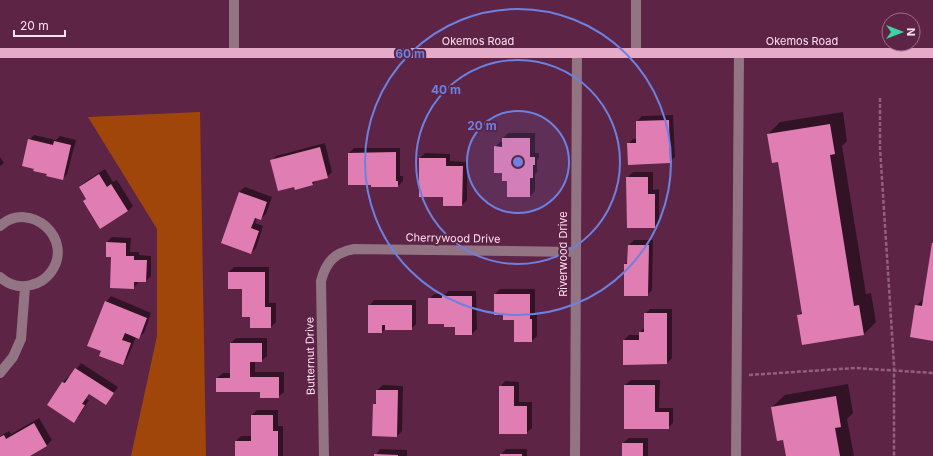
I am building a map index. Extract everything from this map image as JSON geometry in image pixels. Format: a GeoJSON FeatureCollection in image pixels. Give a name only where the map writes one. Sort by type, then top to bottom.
{"type":"FeatureCollection","features":[{"type":"Feature","properties":{"kind":"main road","name":"Okemos Road"},"geometry":{"type":"LineString","coordinates":[[0,53],[933,53]]}},
{"type":"Feature","properties":{"kind":"street"},"geometry":{"type":"LineString","coordinates":[[234,0],[234,53]]}},
{"type":"Feature","properties":{"kind":"street"},"geometry":{"type":"LineString","coordinates":[[636,0],[636,53]]}},
{"type":"Feature","properties":{"kind":"street","name":"Riverwood Drive"},"geometry":{"type":"LineString","coordinates":[[575,456],[577,53]]}},
{"type":"Feature","properties":{"kind":"street"},"geometry":{"type":"LineString","coordinates":[[736,456],[738,53]]}},
{"type":"Feature","properties":{"kind":"street"},"geometry":{"type":"LineString","coordinates":[[0,226],[11,219],[21,217],[33,218],[44,224],[52,233],[57,244],[58,256],[54,268],[47,277],[37,284],[25,286],[14,285],[4,281],[0,277]]}},
{"type":"Feature","properties":{"kind":"street","name":"Cherrywood Drive"},"geometry":{"type":"LineString","coordinates":[[332,258],[344,251],[354,249],[575,252]]}},
{"type":"Feature","properties":{"kind":"street","name":"Butternut Drive"},"geometry":{"type":"LineString","coordinates":[[324,456],[321,281],[327,265],[332,258]]}},
{"type":"Feature","properties":{"kind":"street"},"geometry":{"type":"LineString","coordinates":[[0,373],[13,358],[21,339],[25,286]]}},
{"type":"Feature","properties":{"kind":"path"},"geometry":{"type":"LineString","coordinates":[[880,98],[880,148],[894,370],[894,456]]}},
{"type":"Feature","properties":{"kind":"path"},"geometry":{"type":"LineString","coordinates":[[737,376],[762,376],[855,368],[933,373]]}},
{"type":"Feature","properties":{"kind":"shaded area"},"geometry":{"type":"Polygon","coordinates":[[[200,112],[206,456],[131,456],[157,336],[157,229],[88,117],[200,112]]]}},
{"type":"Feature","properties":{"kind":"building"},"geometry":{"type":"Polygon","coordinates":[[[669,120],[670,163],[628,165],[627,143],[636,143],[636,121],[669,120]]]}},
{"type":"Feature","properties":{"kind":"building"},"geometry":{"type":"Polygon","coordinates":[[[830,124],[835,154],[830,155],[854,306],[859,305],[864,335],[802,345],[797,315],[802,314],[778,162],[772,163],[767,134],[830,124]]]}},
{"type":"Feature","properties":{"kind":"building"},"geometry":{"type":"Polygon","coordinates":[[[502,138],[530,138],[530,157],[535,157],[535,165],[533,165],[533,178],[530,178],[530,197],[507,197],[507,181],[502,181],[502,173],[494,173],[494,146],[502,147],[502,138]]]}},
{"type":"Feature","properties":{"kind":"building"},"geometry":{"type":"Polygon","coordinates":[[[28,139],[53,145],[54,141],[71,145],[63,180],[46,176],[47,174],[33,171],[34,169],[22,166],[28,139]]]}},
{"type":"Feature","properties":{"kind":"building"},"geometry":{"type":"Polygon","coordinates":[[[320,147],[328,178],[312,182],[313,185],[295,190],[294,187],[278,191],[270,160],[320,147]]]}},
{"type":"Feature","properties":{"kind":"building"},"geometry":{"type":"Polygon","coordinates":[[[396,152],[396,181],[398,181],[398,187],[348,185],[348,153],[396,152]]]}},
{"type":"Feature","properties":{"kind":"building"},"geometry":{"type":"Polygon","coordinates":[[[419,158],[446,158],[446,166],[463,166],[462,206],[443,206],[443,197],[419,197],[419,158]]]}},
{"type":"Feature","properties":{"kind":"building"},"geometry":{"type":"Polygon","coordinates":[[[99,174],[107,187],[111,184],[128,211],[100,229],[83,201],[86,199],[79,187],[99,174]]]}},
{"type":"Feature","properties":{"kind":"building"},"geometry":{"type":"Polygon","coordinates":[[[626,177],[648,177],[648,194],[655,194],[655,228],[627,228],[626,177]]]}},
{"type":"Feature","properties":{"kind":"building"},"geometry":{"type":"Polygon","coordinates":[[[239,192],[267,202],[261,220],[255,218],[251,228],[259,231],[251,254],[221,243],[239,192]]]}},
{"type":"Feature","properties":{"kind":"building"},"geometry":{"type":"Polygon","coordinates":[[[106,242],[126,243],[126,256],[134,256],[134,260],[147,260],[146,282],[134,282],[134,289],[110,288],[111,257],[106,257],[106,242]]]}},
{"type":"Feature","properties":{"kind":"building"},"geometry":{"type":"Polygon","coordinates":[[[932,243],[933,341],[910,337],[915,305],[922,306],[932,243]]]}},
{"type":"Feature","properties":{"kind":"building"},"geometry":{"type":"Polygon","coordinates":[[[628,245],[649,245],[648,296],[624,296],[624,264],[627,264],[628,245]]]}},
{"type":"Feature","properties":{"kind":"building"},"geometry":{"type":"Polygon","coordinates":[[[228,272],[265,272],[265,307],[271,307],[271,328],[250,328],[250,317],[242,317],[242,289],[228,289],[228,272]]]}},
{"type":"Feature","properties":{"kind":"building"},"geometry":{"type":"Polygon","coordinates":[[[494,294],[530,294],[532,342],[514,342],[514,320],[503,320],[503,315],[494,315],[494,294]]]}},
{"type":"Feature","properties":{"kind":"building"},"geometry":{"type":"Polygon","coordinates":[[[442,296],[472,296],[472,335],[455,335],[455,327],[444,327],[444,324],[428,324],[428,298],[442,298],[442,296]]]}},
{"type":"Feature","properties":{"kind":"building"},"geometry":{"type":"Polygon","coordinates":[[[105,301],[147,318],[139,339],[125,333],[122,340],[131,343],[123,365],[99,356],[101,351],[87,346],[105,301]]]}},
{"type":"Feature","properties":{"kind":"building"},"geometry":{"type":"Polygon","coordinates":[[[368,305],[412,305],[412,330],[385,330],[385,325],[382,325],[382,333],[368,333],[368,305]]]}},
{"type":"Feature","properties":{"kind":"building"},"geometry":{"type":"Polygon","coordinates":[[[644,313],[667,313],[667,364],[623,365],[623,340],[639,340],[639,332],[644,332],[644,313]]]}},
{"type":"Feature","properties":{"kind":"building"},"geometry":{"type":"Polygon","coordinates":[[[230,343],[262,343],[262,362],[250,362],[250,377],[279,377],[279,398],[260,398],[260,392],[216,392],[216,378],[230,378],[230,343]]]}},
{"type":"Feature","properties":{"kind":"building"},"geometry":{"type":"Polygon","coordinates":[[[75,368],[114,393],[106,405],[89,394],[82,404],[85,405],[74,423],[47,405],[62,382],[65,383],[75,368]]]}},
{"type":"Feature","properties":{"kind":"building"},"geometry":{"type":"Polygon","coordinates":[[[624,385],[655,385],[655,412],[669,412],[669,429],[624,429],[624,385]]]}},
{"type":"Feature","properties":{"kind":"building"},"geometry":{"type":"Polygon","coordinates":[[[499,386],[514,386],[514,406],[527,406],[527,434],[499,434],[499,386]]]}},
{"type":"Feature","properties":{"kind":"building"},"geometry":{"type":"Polygon","coordinates":[[[376,390],[398,390],[397,437],[372,436],[373,404],[376,404],[376,390]]]}},
{"type":"Feature","properties":{"kind":"building"},"geometry":{"type":"Polygon","coordinates":[[[836,396],[841,427],[835,428],[840,456],[786,456],[783,440],[777,441],[771,407],[836,396]]]}},
{"type":"Feature","properties":{"kind":"building"},"geometry":{"type":"Polygon","coordinates":[[[251,415],[273,415],[273,431],[278,431],[278,456],[235,456],[235,441],[251,441],[251,415]]]}},
{"type":"Feature","properties":{"kind":"building"},"geometry":{"type":"Polygon","coordinates":[[[34,423],[47,446],[30,456],[0,456],[0,437],[4,435],[6,439],[34,423]]]}},
{"type":"Feature","properties":{"kind":"building"},"geometry":{"type":"Polygon","coordinates":[[[622,443],[643,443],[643,456],[622,456],[622,443]]]}},
{"type":"Feature","properties":{"kind":"building"},"geometry":{"type":"Polygon","coordinates":[[[374,454],[398,455],[398,456],[374,456],[374,454]]]}},
{"type":"Feature","properties":{"kind":"building"},"geometry":{"type":"Polygon","coordinates":[[[500,454],[522,454],[522,456],[500,456],[500,454]]]}}]}
